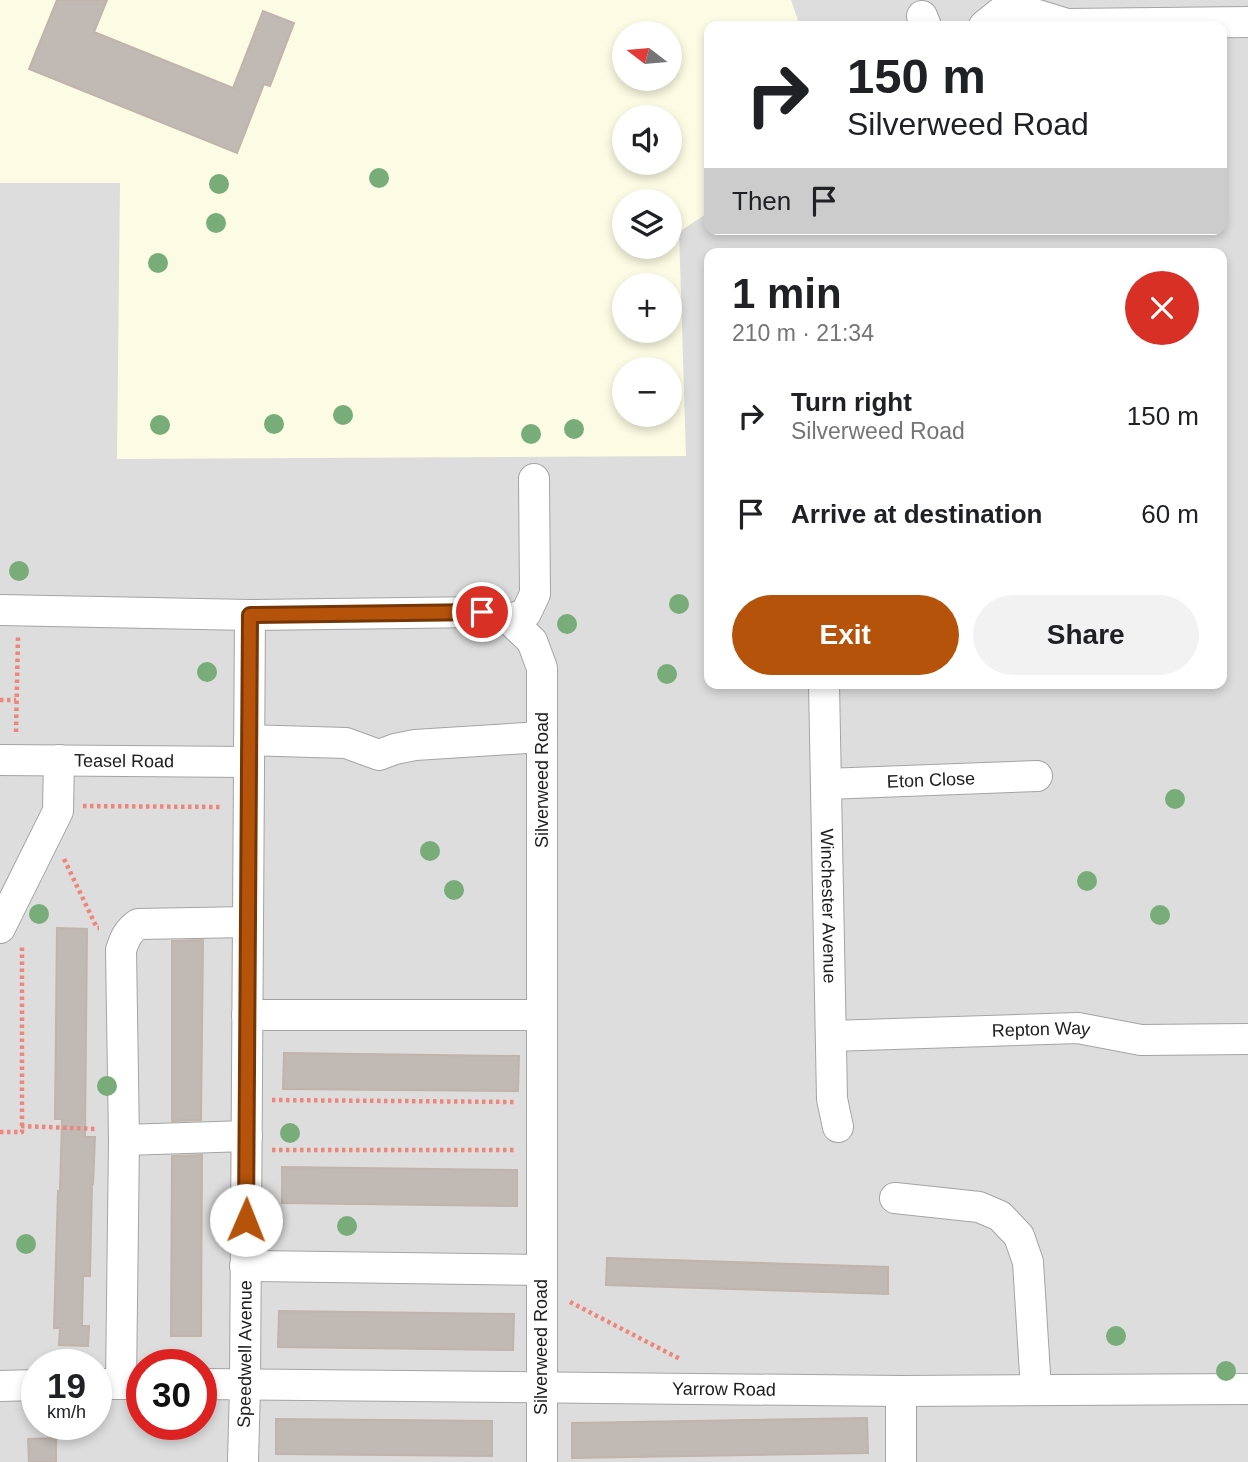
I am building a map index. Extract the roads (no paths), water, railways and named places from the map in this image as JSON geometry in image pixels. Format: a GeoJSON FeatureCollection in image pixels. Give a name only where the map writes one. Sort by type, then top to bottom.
{"type":"FeatureCollection","features":[{"type":"Feature","properties":{"kind":"street"},"geometry":{"type":"LineString","coordinates":[[991,21],[1000,13],[1038,15],[1057,21]]}},
{"type":"Feature","properties":{"kind":"street"},"geometry":{"type":"LineString","coordinates":[[1227,22],[1248,22]]}},
{"type":"Feature","properties":{"kind":"street"},"geometry":{"type":"LineString","coordinates":[[9,610],[250,615],[482,612],[510,620],[526,613],[535,594],[534,479]]}},
{"type":"Feature","properties":{"kind":"street","name":"Speedwell Avenue"},"geometry":{"type":"LineString","coordinates":[[243,1462],[250,615]]}},
{"type":"Feature","properties":{"kind":"street","name":"Silverweed Road"},"geometry":{"type":"LineString","coordinates":[[510,620],[532,641],[542,668],[542,1462]]}},
{"type":"Feature","properties":{"kind":"street","name":"Winchester Avenue"},"geometry":{"type":"LineString","coordinates":[[824,689],[832,1099],[838,1127]]}},
{"type":"Feature","properties":{"kind":"street","name":"Teasel Road"},"geometry":{"type":"LineString","coordinates":[[8,760],[249,751],[346,743],[379,755],[415,745],[542,737]]}},
{"type":"Feature","properties":{"kind":"street"},"geometry":{"type":"LineString","coordinates":[[0,927],[54,818],[59,760]]}},
{"type":"Feature","properties":{"kind":"street","name":"Eton Close"},"geometry":{"type":"LineString","coordinates":[[826,783],[1037,776]]}},
{"type":"Feature","properties":{"kind":"street"},"geometry":{"type":"LineString","coordinates":[[120,1384],[124,1135],[121,950],[125,938],[138,924],[248,922]]}},
{"type":"Feature","properties":{"kind":"street"},"geometry":{"type":"LineString","coordinates":[[247,1015],[542,1015]]}},
{"type":"Feature","properties":{"kind":"street","name":"Repton Way"},"geometry":{"type":"LineString","coordinates":[[831,1036],[1078,1028],[1141,1040],[1248,1039]]}},
{"type":"Feature","properties":{"kind":"street"},"geometry":{"type":"LineString","coordinates":[[124,1135],[247,1143]]}},
{"type":"Feature","properties":{"kind":"street"},"geometry":{"type":"LineString","coordinates":[[895,1198],[979,1207],[1000,1216],[1019,1236],[1028,1262],[1036,1390]]}},
{"type":"Feature","properties":{"kind":"street"},"geometry":{"type":"LineString","coordinates":[[245,1266],[541,1278]]}},
{"type":"Feature","properties":{"kind":"street","name":"Yarrow Road"},"geometry":{"type":"LineString","coordinates":[[217,1384],[901,1391],[1248,1388]]}},
{"type":"Feature","properties":{"kind":"street"},"geometry":{"type":"LineString","coordinates":[[0,1386],[21,1385]]}},
{"type":"Feature","properties":{"kind":"street"},"geometry":{"type":"LineString","coordinates":[[901,1391],[901,1462]]}}]}
